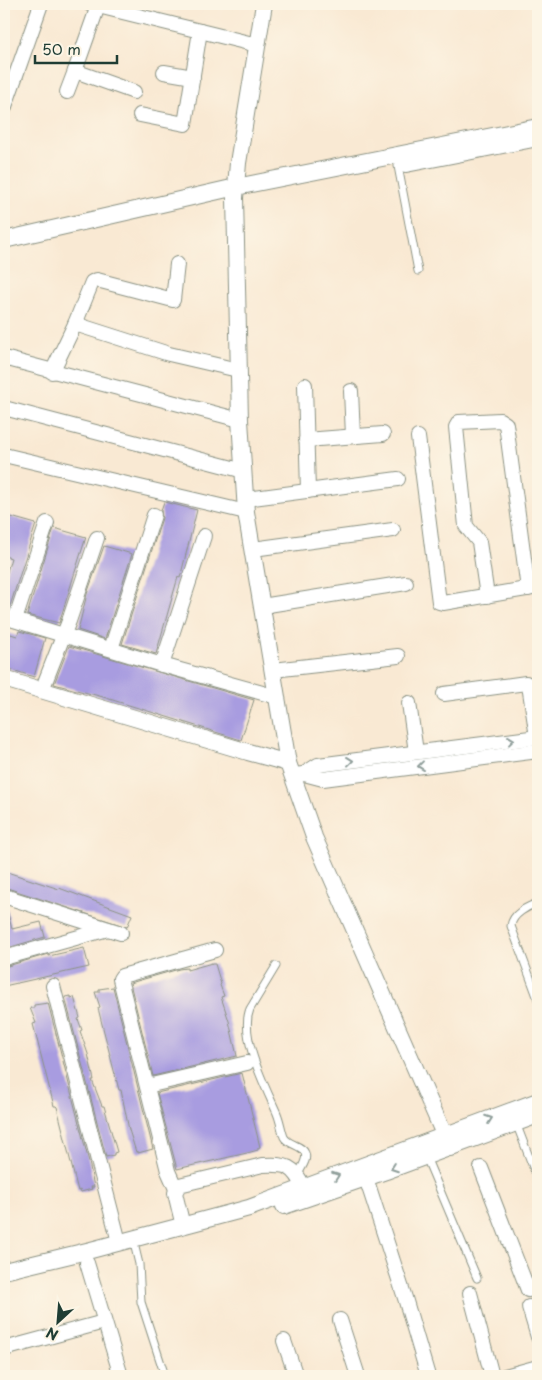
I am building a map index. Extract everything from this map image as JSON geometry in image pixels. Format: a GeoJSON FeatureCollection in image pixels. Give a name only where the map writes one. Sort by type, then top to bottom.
{"type":"FeatureCollection","features":[{"type":"Feature","properties":{"kind":"street"},"geometry":{"type":"LineString","coordinates":[[4,109],[41,4]]}},
{"type":"Feature","properties":{"kind":"street"},"geometry":{"type":"LineString","coordinates":[[264,4],[238,164],[236,193],[240,420],[246,505],[262,606],[277,697],[295,771],[314,837],[447,1142]]}},
{"type":"Feature","properties":{"kind":"street"},"geometry":{"type":"LineString","coordinates":[[68,92],[94,5],[257,45]]}},
{"type":"Feature","properties":{"kind":"street"},"geometry":{"type":"LineString","coordinates":[[140,115],[185,124],[200,31]]}},
{"type":"Feature","properties":{"kind":"street"},"geometry":{"type":"LineString","coordinates":[[75,71],[134,92]]}},
{"type":"Feature","properties":{"kind":"street"},"geometry":{"type":"LineString","coordinates":[[164,72],[193,78]]}},
{"type":"Feature","properties":{"kind":"street"},"geometry":{"type":"LineString","coordinates":[[4,240],[236,193],[538,127]]}},
{"type":"Feature","properties":{"kind":"street"},"geometry":{"type":"LineString","coordinates":[[4,251],[236,193],[398,166],[538,138]]}},
{"type":"Feature","properties":{"kind":"street"},"geometry":{"type":"LineString","coordinates":[[52,372],[75,324],[92,282],[98,280],[173,300],[177,264]]}},
{"type":"Feature","properties":{"kind":"street"},"geometry":{"type":"LineString","coordinates":[[75,324],[169,354],[238,370]]}},
{"type":"Feature","properties":{"kind":"street"},"geometry":{"type":"LineString","coordinates":[[4,358],[240,420]]}},
{"type":"Feature","properties":{"kind":"street"},"geometry":{"type":"LineString","coordinates":[[305,385],[308,491]]}},
{"type":"Feature","properties":{"kind":"street"},"geometry":{"type":"LineString","coordinates":[[351,391],[353,436]]}},
{"type":"Feature","properties":{"kind":"street"},"geometry":{"type":"LineString","coordinates":[[4,408],[244,471]]}},
{"type":"Feature","properties":{"kind":"street"},"geometry":{"type":"LineString","coordinates":[[418,437],[438,599],[443,604],[533,588],[506,424],[500,420],[459,422],[456,428],[466,526],[479,542],[487,596]]}},
{"type":"Feature","properties":{"kind":"street"},"geometry":{"type":"LineString","coordinates":[[306,440],[383,434]]}},
{"type":"Feature","properties":{"kind":"street"},"geometry":{"type":"LineString","coordinates":[[4,455],[246,505],[308,491],[398,479]]}},
{"type":"Feature","properties":{"kind":"street"},"geometry":{"type":"LineString","coordinates":[[111,649],[154,515]]}},
{"type":"Feature","properties":{"kind":"street"},"geometry":{"type":"LineString","coordinates":[[47,523],[9,618],[277,697]]}},
{"type":"Feature","properties":{"kind":"street"},"geometry":{"type":"LineString","coordinates":[[253,549],[393,530]]}},
{"type":"Feature","properties":{"kind":"street"},"geometry":{"type":"LineString","coordinates":[[162,664],[204,536]]}},
{"type":"Feature","properties":{"kind":"street"},"geometry":{"type":"LineString","coordinates":[[42,690],[64,635],[97,538]]}},
{"type":"Feature","properties":{"kind":"street"},"geometry":{"type":"LineString","coordinates":[[262,606],[406,583]]}},
{"type":"Feature","properties":{"kind":"street"},"geometry":{"type":"LineString","coordinates":[[273,670],[398,656]]}},
{"type":"Feature","properties":{"kind":"street"},"geometry":{"type":"LineString","coordinates":[[4,679],[248,752],[295,771],[323,779],[454,762],[538,741]]}},
{"type":"Feature","properties":{"kind":"street"},"geometry":{"type":"LineString","coordinates":[[444,694],[526,683],[529,685],[538,741]]}},
{"type":"Feature","properties":{"kind":"street"},"geometry":{"type":"LineString","coordinates":[[409,703],[416,752]]}},
{"type":"Feature","properties":{"kind":"street"},"geometry":{"type":"LineString","coordinates":[[295,771],[318,765],[416,752],[538,741]]}},
{"type":"Feature","properties":{"kind":"street"},"geometry":{"type":"LineString","coordinates":[[452,748],[454,762]]}},
{"type":"Feature","properties":{"kind":"street"},"geometry":{"type":"LineString","coordinates":[[4,958],[114,931],[5,897]]}},
{"type":"Feature","properties":{"kind":"street"},"geometry":{"type":"LineString","coordinates":[[183,1226],[175,1193],[176,1189],[168,1171],[120,980],[122,976],[215,950]]}},
{"type":"Feature","properties":{"kind":"street"},"geometry":{"type":"LineString","coordinates":[[53,986],[129,1244]]}},
{"type":"Feature","properties":{"kind":"street"},"geometry":{"type":"LineString","coordinates":[[147,1086],[247,1063]]}},
{"type":"Feature","properties":{"kind":"street"},"geometry":{"type":"LineString","coordinates":[[4,1271],[92,1250],[250,1218],[426,1156],[447,1142],[538,1101]]}},
{"type":"Feature","properties":{"kind":"street"},"geometry":{"type":"LineString","coordinates":[[4,1282],[87,1263],[129,1244],[183,1226],[249,1208],[301,1181],[516,1123],[538,1115]]}},
{"type":"Feature","properties":{"kind":"street"},"geometry":{"type":"LineString","coordinates":[[176,1189],[179,1185],[263,1164],[286,1166],[301,1181]]}},
{"type":"Feature","properties":{"kind":"street"},"geometry":{"type":"LineString","coordinates":[[481,1168],[528,1290],[538,1288]]}},
{"type":"Feature","properties":{"kind":"street"},"geometry":{"type":"LineString","coordinates":[[366,1178],[428,1376]]}},
{"type":"Feature","properties":{"kind":"street"},"geometry":{"type":"LineString","coordinates":[[87,1263],[120,1376]]}},
{"type":"Feature","properties":{"kind":"street"},"geometry":{"type":"LineString","coordinates":[[470,1293],[492,1376]]}},
{"type":"Feature","properties":{"kind":"street"},"geometry":{"type":"LineString","coordinates":[[530,1307],[538,1337]]}},
{"type":"Feature","properties":{"kind":"street"},"geometry":{"type":"LineString","coordinates":[[340,1320],[358,1376]]}},
{"type":"Feature","properties":{"kind":"street"},"geometry":{"type":"LineString","coordinates":[[4,1349],[104,1322]]}},
{"type":"Feature","properties":{"kind":"street"},"geometry":{"type":"LineString","coordinates":[[284,1342],[296,1376]]}},
{"type":"Feature","properties":{"kind":"street"},"geometry":{"type":"LineString","coordinates":[[505,1376],[525,1374],[538,1367]]}},
{"type":"Feature","properties":{"kind":"lane"},"geometry":{"type":"LineString","coordinates":[[398,166],[418,271]]}},
{"type":"Feature","properties":{"kind":"lane"},"geometry":{"type":"LineString","coordinates":[[538,903],[515,916],[512,926],[538,999]]}},
{"type":"Feature","properties":{"kind":"lane"},"geometry":{"type":"LineString","coordinates":[[276,966],[250,1009],[247,1016],[247,1024],[254,1059],[267,1093],[279,1117],[284,1136],[306,1154],[301,1181]]}},
{"type":"Feature","properties":{"kind":"lane"},"geometry":{"type":"LineString","coordinates":[[516,1123],[538,1179]]}},
{"type":"Feature","properties":{"kind":"lane"},"geometry":{"type":"LineString","coordinates":[[426,1156],[477,1278]]}},
{"type":"Feature","properties":{"kind":"lane"},"geometry":{"type":"LineString","coordinates":[[129,1244],[139,1264],[141,1302],[165,1376]]}},
{"type":"Feature","properties":{"kind":"building"},"geometry":{"type":"Polygon","coordinates":[[[164,502],[197,510],[180,578],[178,577],[156,654],[122,644],[162,518],[161,510],[164,502]]]}},
{"type":"Feature","properties":{"kind":"building"},"geometry":{"type":"Polygon","coordinates":[[[4,515],[36,524],[9,609],[4,608],[4,582],[11,558],[4,556],[4,515]]]}},
{"type":"Feature","properties":{"kind":"building"},"geometry":{"type":"Polygon","coordinates":[[[54,528],[86,537],[59,623],[27,615],[54,528]]]}},
{"type":"Feature","properties":{"kind":"building"},"geometry":{"type":"Polygon","coordinates":[[[104,546],[132,554],[105,639],[78,630],[87,594],[104,546]]]}},
{"type":"Feature","properties":{"kind":"building"},"geometry":{"type":"Polygon","coordinates":[[[19,631],[45,638],[34,677],[4,667],[4,632],[17,636],[19,631]]]}},
{"type":"Feature","properties":{"kind":"building"},"geometry":{"type":"Polygon","coordinates":[[[69,646],[254,700],[241,740],[103,697],[54,684],[69,646]]]}},
{"type":"Feature","properties":{"kind":"building"},"geometry":{"type":"Polygon","coordinates":[[[4,871],[59,888],[132,915],[127,927],[4,887],[4,871]]]}},
{"type":"Feature","properties":{"kind":"building"},"geometry":{"type":"Polygon","coordinates":[[[7,910],[12,929],[41,922],[45,937],[4,949],[4,911],[7,910]]]}},
{"type":"Feature","properties":{"kind":"building"},"geometry":{"type":"Polygon","coordinates":[[[84,948],[89,967],[4,986],[4,967],[49,954],[49,956],[84,948]]]}},
{"type":"Feature","properties":{"kind":"building"},"geometry":{"type":"Polygon","coordinates":[[[212,963],[215,964],[221,984],[224,996],[221,997],[237,1056],[153,1076],[130,983],[179,969],[187,968],[187,970],[212,963]]]}},
{"type":"Feature","properties":{"kind":"building"},"geometry":{"type":"Polygon","coordinates":[[[113,987],[153,1149],[138,1153],[129,1130],[121,1090],[119,1090],[95,992],[99,992],[99,989],[113,987]]]}},
{"type":"Feature","properties":{"kind":"building"},"geometry":{"type":"Polygon","coordinates":[[[71,996],[71,998],[74,997],[80,1018],[78,1019],[82,1030],[80,1031],[88,1054],[94,1080],[92,1080],[102,1106],[104,1106],[117,1152],[106,1157],[65,997],[71,996]]]}},
{"type":"Feature","properties":{"kind":"building"},"geometry":{"type":"Polygon","coordinates":[[[48,1003],[94,1187],[81,1192],[80,1190],[78,1191],[57,1107],[54,1106],[33,1024],[36,1023],[30,1008],[34,1008],[34,1005],[48,1003]]]}},
{"type":"Feature","properties":{"kind":"building"},"geometry":{"type":"Polygon","coordinates":[[[242,1073],[260,1147],[258,1150],[177,1169],[157,1093],[242,1073]]]}}]}
